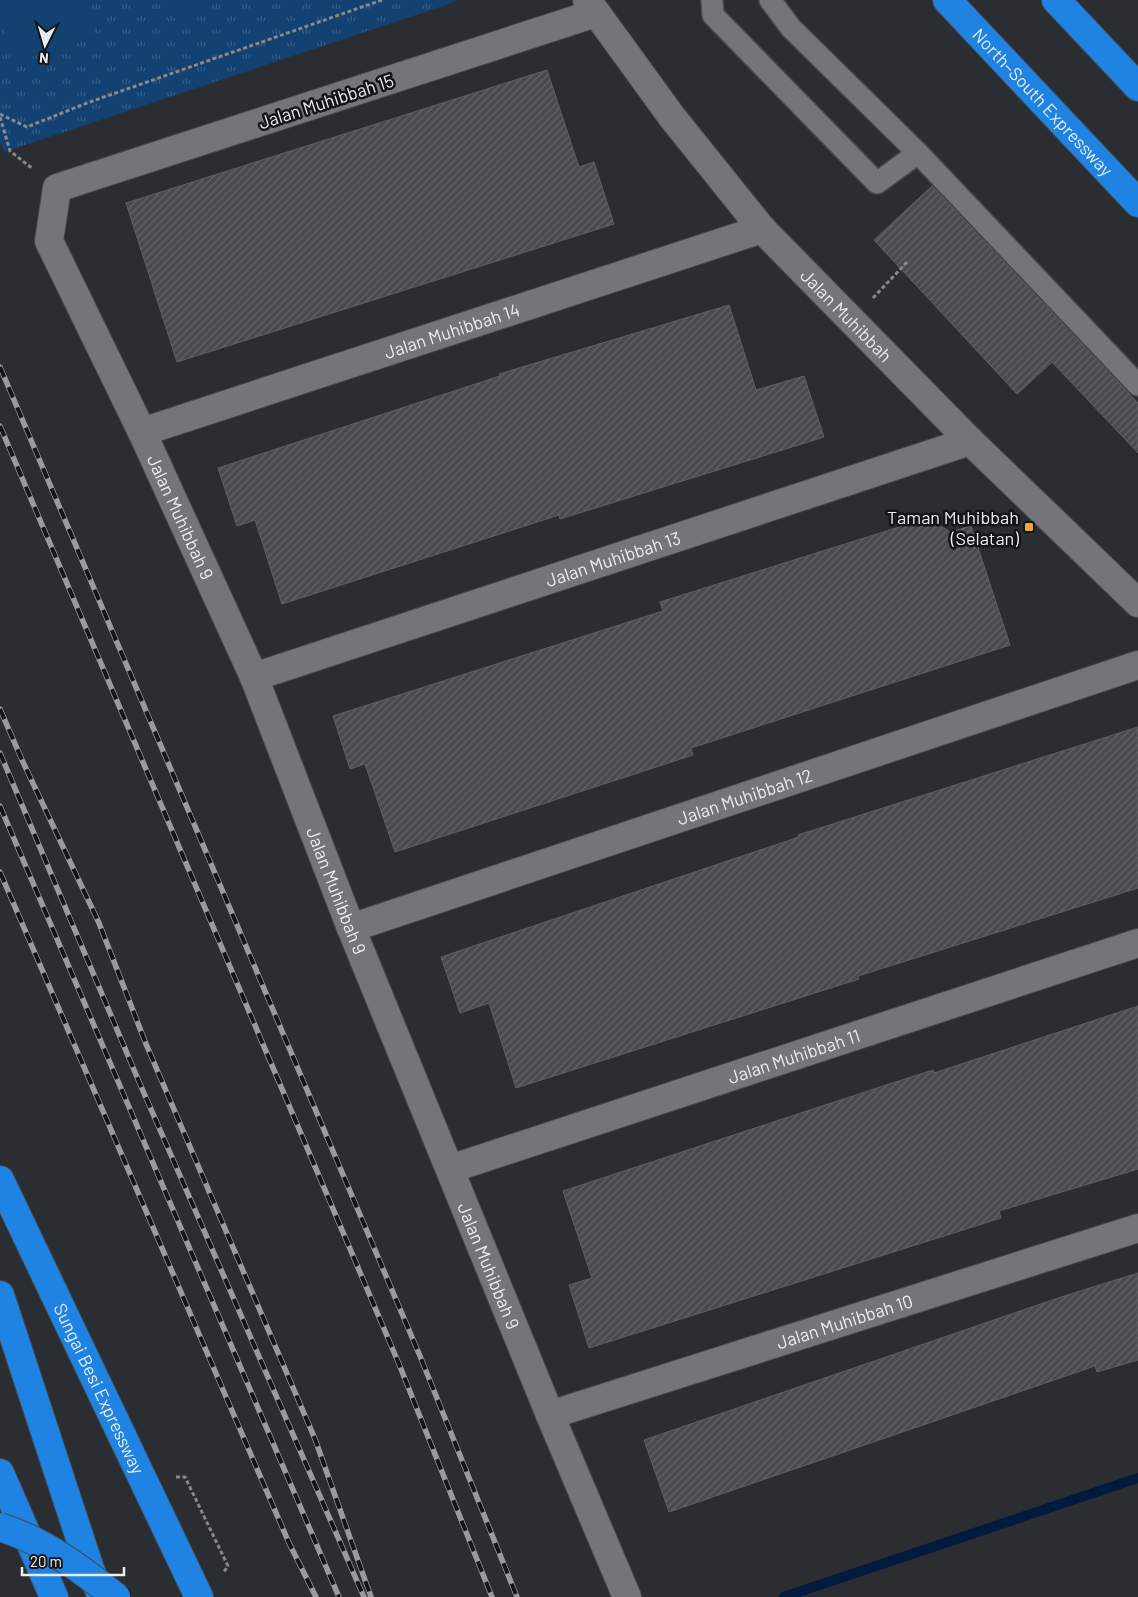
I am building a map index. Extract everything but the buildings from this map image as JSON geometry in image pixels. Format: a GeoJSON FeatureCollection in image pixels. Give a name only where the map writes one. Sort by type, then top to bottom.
{"type":"FeatureCollection","features":[{"type":"Feature","properties":{"kind":"highway","name":"North–South Expressway"},"geometry":{"type":"LineString","coordinates":[[947,0],[1138,203]]}},
{"type":"Feature","properties":{"kind":"highway"},"geometry":{"type":"LineString","coordinates":[[1056,0],[1138,87]]}},
{"type":"Feature","properties":{"kind":"highway","name":"Sungai Besi Expressway"},"geometry":{"type":"LineString","coordinates":[[0,1180],[199,1597]]}},
{"type":"Feature","properties":{"kind":"highway"},"geometry":{"type":"LineString","coordinates":[[0,1295],[90,1569],[102,1597]]}},
{"type":"Feature","properties":{"kind":"highway"},"geometry":{"type":"LineString","coordinates":[[0,1473],[54,1597]]}},
{"type":"Feature","properties":{"kind":"highway"},"geometry":{"type":"LineString","coordinates":[[0,1527],[47,1548],[86,1573],[116,1597]]}},
{"type":"Feature","properties":{"kind":"street","name":"Jalan Muhibbah 15"},"geometry":{"type":"LineString","coordinates":[[57,188],[591,7]]}},
{"type":"Feature","properties":{"kind":"street","name":"Jalan Muhibbah"},"geometry":{"type":"LineString","coordinates":[[591,7],[672,117],[762,229],[970,441],[1138,603]]}},
{"type":"Feature","properties":{"kind":"street","name":"Jalan Muhibbah 9"},"geometry":{"type":"LineString","coordinates":[[57,188],[49,241],[142,432],[254,677],[351,928],[550,1415],[627,1597]]}},
{"type":"Feature","properties":{"kind":"street","name":"Jalan Muhibbah 14"},"geometry":{"type":"LineString","coordinates":[[142,432],[762,229]]}},
{"type":"Feature","properties":{"kind":"street","name":"Jalan Muhibbah 13"},"geometry":{"type":"LineString","coordinates":[[254,677],[970,441]]}},
{"type":"Feature","properties":{"kind":"street","name":"Jalan Muhibbah 12"},"geometry":{"type":"LineString","coordinates":[[351,928],[1138,665]]}},
{"type":"Feature","properties":{"kind":"street","name":"Jalan Muhibbah 11"},"geometry":{"type":"LineString","coordinates":[[450,1169],[1138,943]]}},
{"type":"Feature","properties":{"kind":"street","name":"Jalan Muhibbah 10"},"geometry":{"type":"LineString","coordinates":[[550,1415],[1138,1228]]}},
{"type":"Feature","properties":{"kind":"lane"},"geometry":{"type":"LineString","coordinates":[[712,0],[713,15],[877,183],[918,153]]}},
{"type":"Feature","properties":{"kind":"lane"},"geometry":{"type":"LineString","coordinates":[[770,0],[791,28],[918,153],[1138,386]]}},
{"type":"Feature","properties":{"kind":"path"},"geometry":{"type":"LineString","coordinates":[[0,115],[27,127],[86,103],[382,0]]}},
{"type":"Feature","properties":{"kind":"path"},"geometry":{"type":"LineString","coordinates":[[0,115],[10,151],[57,188]]}},
{"type":"Feature","properties":{"kind":"path"},"geometry":{"type":"LineString","coordinates":[[852,320],[908,261]]}},
{"type":"Feature","properties":{"kind":"green space"},"geometry":{"type":"Polygon","coordinates":[[[0,0],[457,0],[4,152],[0,143],[0,0]]]}},
{"type":"Feature","properties":{"kind":"green space"},"geometry":{"type":"Polygon","coordinates":[[[0,0],[84,0],[96,37],[13,63],[0,20],[0,0]]]}},
{"type":"Feature","properties":{"kind":"green space"},"geometry":{"type":"Polygon","coordinates":[[[175,0],[219,0],[182,17],[175,0]]]}},
{"type":"Feature","properties":{"kind":"waterway"},"geometry":{"type":"LineString","coordinates":[[784,1597],[1138,1478]]}},
{"type":"Feature","properties":{"kind":"railway"},"geometry":{"type":"LineString","coordinates":[[0,367],[420,1356],[517,1597]]}},
{"type":"Feature","properties":{"kind":"railway"},"geometry":{"type":"LineString","coordinates":[[0,426],[399,1364],[492,1597]]}},
{"type":"Feature","properties":{"kind":"railway"},"geometry":{"type":"LineString","coordinates":[[0,709],[99,923],[146,1044],[315,1439],[371,1597]]}},
{"type":"Feature","properties":{"kind":"railway"},"geometry":{"type":"LineString","coordinates":[[0,753],[140,1084],[364,1597]]}},
{"type":"Feature","properties":{"kind":"railway"},"geometry":{"type":"LineString","coordinates":[[0,806],[339,1597]]}},
{"type":"Feature","properties":{"kind":"railway"},"geometry":{"type":"LineString","coordinates":[[0,872],[289,1543],[316,1597]]}},
{"type":"Feature","properties":{"kind":"place","name":"Taman Muhibbah (Selatan)"},"geometry":{"type":"Point","coordinates":[1029,527]}}]}
